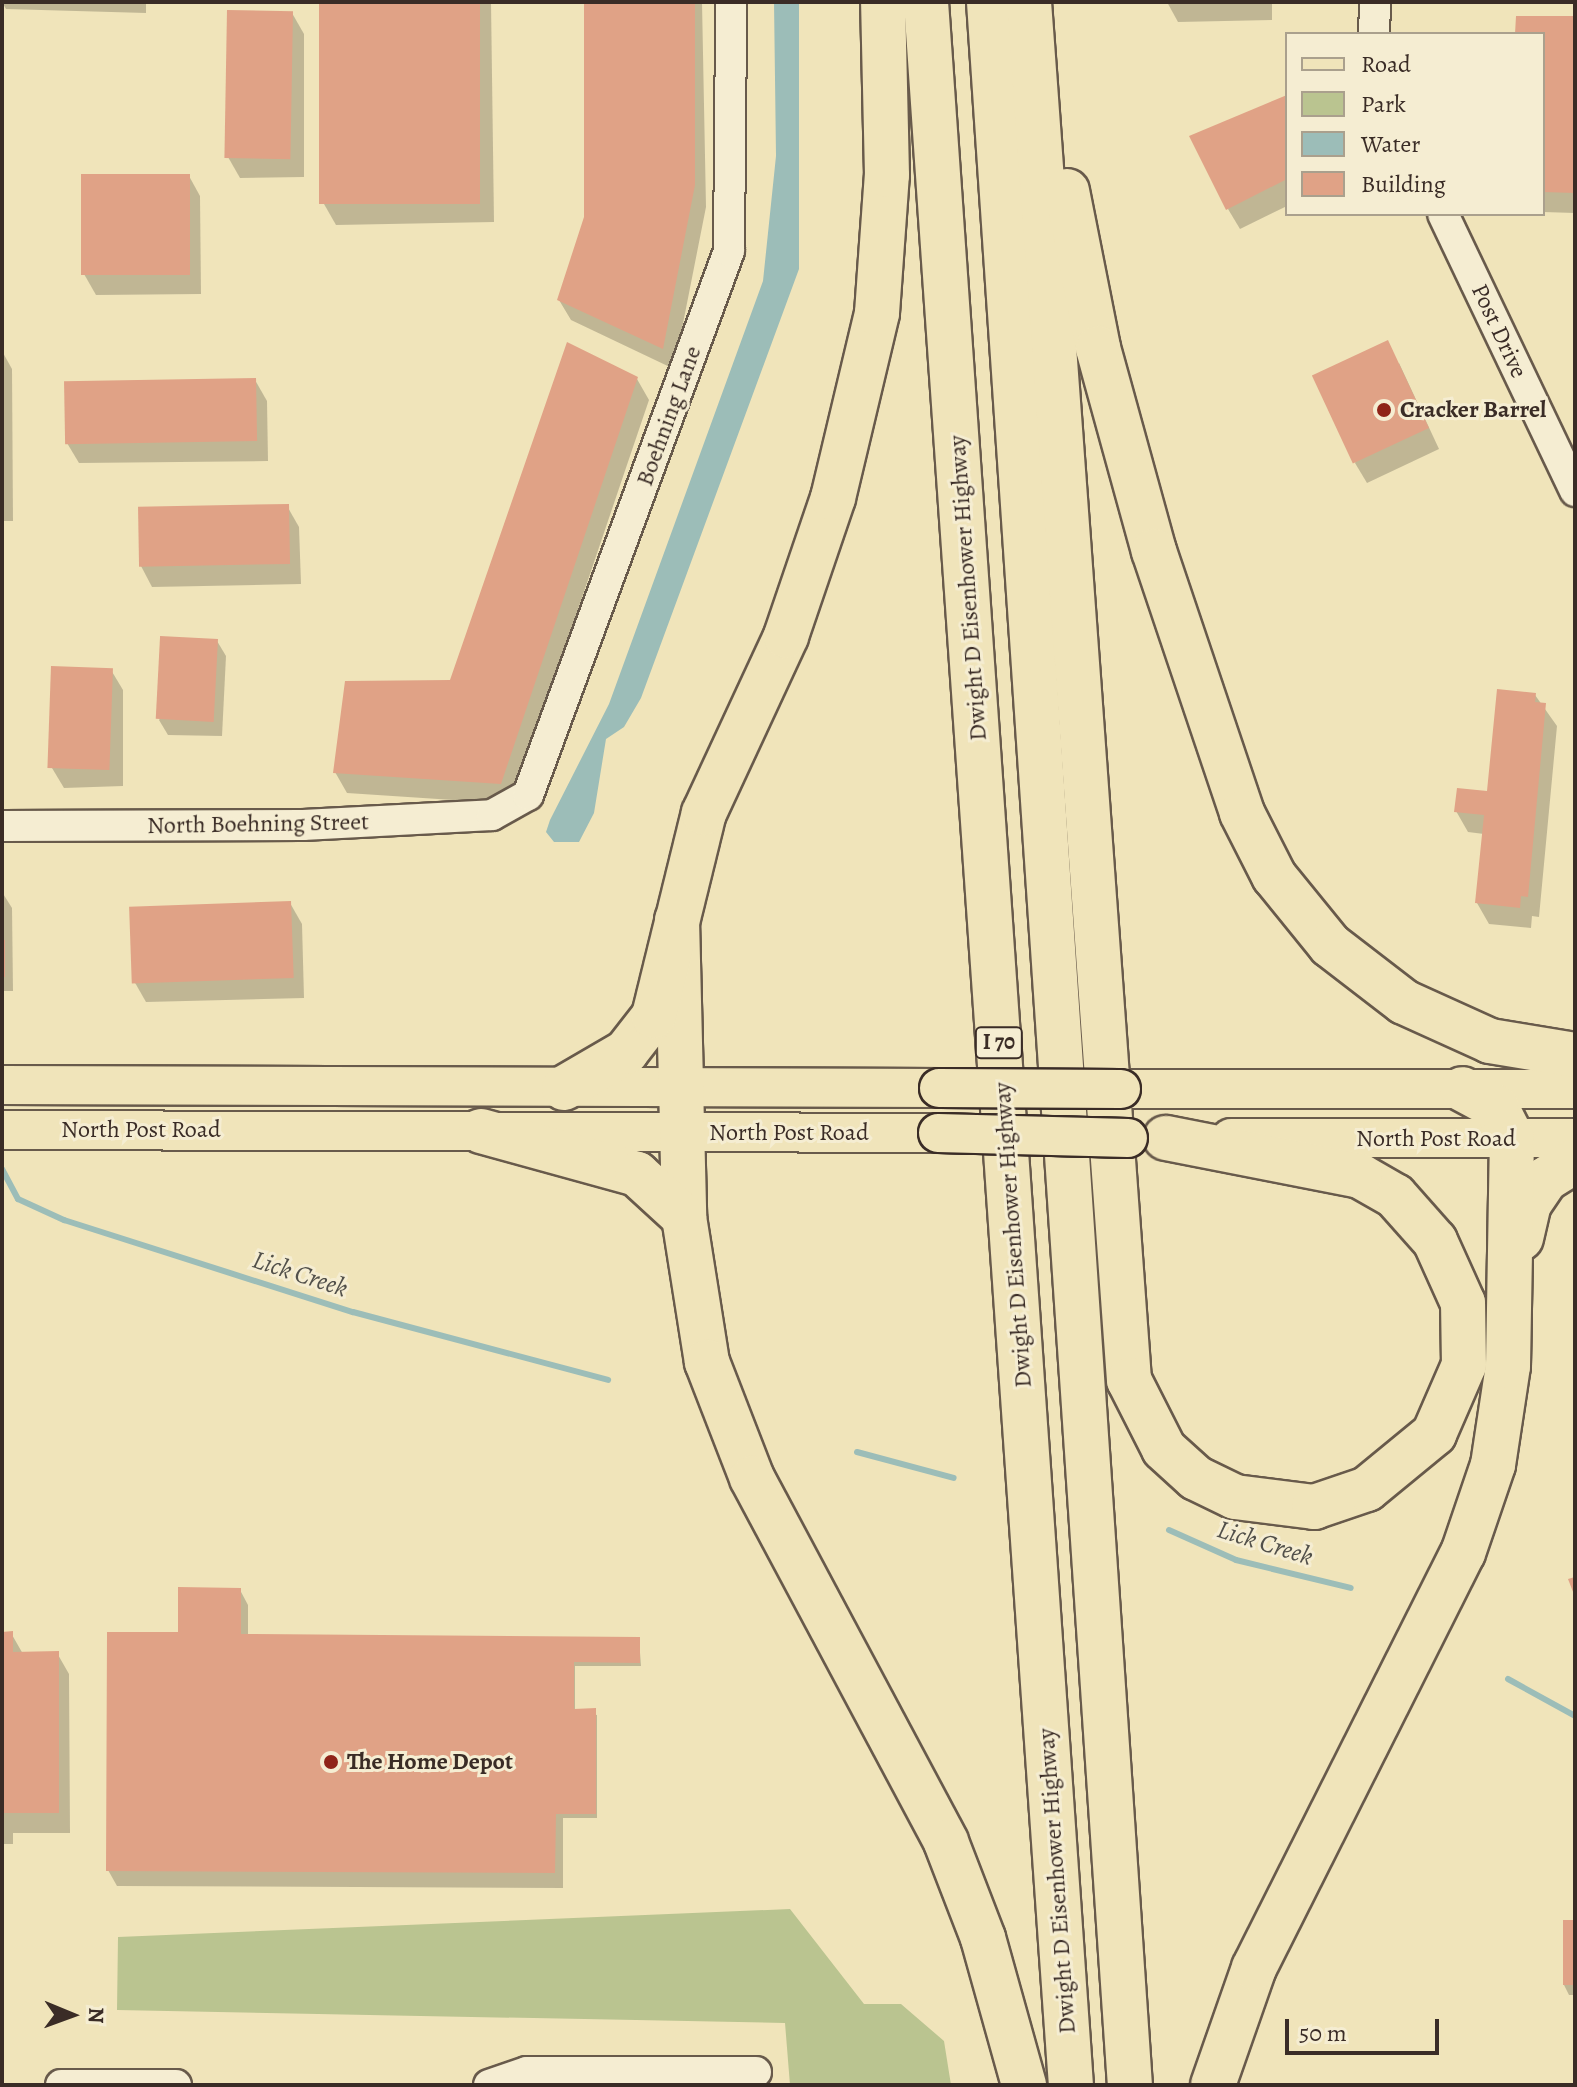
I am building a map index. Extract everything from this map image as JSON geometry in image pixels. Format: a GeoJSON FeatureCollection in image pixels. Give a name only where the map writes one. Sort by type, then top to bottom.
{"type":"FeatureCollection","features":[{"type":"Feature","properties":{"kind":"highway"},"geometry":{"type":"LineString","coordinates":[[564,1088],[645,1033],[704,813],[791,622],[849,437],[877,313],[884,240],[883,2]]}},
{"type":"Feature","properties":{"kind":"highway","name":"Dwight D Eisenhower Highway"},"geometry":{"type":"LineString","coordinates":[[926,2],[1071,2085]]}},
{"type":"Feature","properties":{"kind":"highway","name":"I 70"},"geometry":{"type":"LineString","coordinates":[[989,2],[1130,2085]]}},
{"type":"Feature","properties":{"kind":"highway"},"geometry":{"type":"LineString","coordinates":[[1029,2],[1129,1380],[1164,1449],[1196,1478],[1235,1497],[1314,1507],[1367,1489],[1434,1434],[1464,1365],[1463,1303],[1435,1241],[1395,1196],[1360,1176],[1147,1138]]}},
{"type":"Feature","properties":{"kind":"highway"},"geometry":{"type":"LineString","coordinates":[[1040,2],[1098,348],[1154,551],[1246,824],[1304,916],[1375,984],[1480,1038],[1575,1055]]}},
{"type":"Feature","properties":{"kind":"highway"},"geometry":{"type":"LineString","coordinates":[[677,920],[685,1132],[684,1217],[699,1332],[729,1424],[946,1842],[983,1938],[1024,2085]]}},
{"type":"Feature","properties":{"kind":"highway"},"geometry":{"type":"LineString","coordinates":[[1213,2085],[1254,1968],[1479,1511],[1506,1393],[1512,1138],[1496,1107],[1462,1089]]}},
{"type":"Feature","properties":{"kind":"highway"},"geometry":{"type":"LineString","coordinates":[[481,1131],[637,1174],[684,1217]]}},
{"type":"Feature","properties":{"kind":"highway"},"geometry":{"type":"LineString","coordinates":[[1510,1284],[1529,1204],[1546,1179],[1575,1161]]}},
{"type":"Feature","properties":{"kind":"main road","name":"North Post Road"},"geometry":{"type":"LineString","coordinates":[[2,1085],[1575,1089]]}},
{"type":"Feature","properties":{"kind":"main road","name":"North Post Road"},"geometry":{"type":"LineString","coordinates":[[2,1130],[1575,1138]]}},
{"type":"Feature","properties":{"kind":"street","name":"Boehning Lane"},"geometry":{"type":"LineString","coordinates":[[514,808],[537,779],[729,251],[731,2]]}},
{"type":"Feature","properties":{"kind":"street"},"geometry":{"type":"LineString","coordinates":[[1374,32],[1375,2]]}},
{"type":"Feature","properties":{"kind":"street","name":"Post Drive"},"geometry":{"type":"LineString","coordinates":[[1444,216],[1575,491]]}},
{"type":"Feature","properties":{"kind":"street","name":"North Boehning Street"},"geometry":{"type":"LineString","coordinates":[[2,826],[303,825],[514,808]]}},
{"type":"Feature","properties":{"kind":"street"},"geometry":{"type":"LineString","coordinates":[[489,2085],[527,2072],[756,2072]]}},
{"type":"Feature","properties":{"kind":"street"},"geometry":{"type":"LineString","coordinates":[[61,2085],[176,2085]]}},
{"type":"Feature","properties":{"kind":"green space"},"geometry":{"type":"Polygon","coordinates":[[[790,1909],[864,2004],[901,2004],[944,2041],[951,2085],[790,2085],[785,2023],[117,2010],[118,1937],[790,1909]]]}},
{"type":"Feature","properties":{"kind":"water"},"geometry":{"type":"Polygon","coordinates":[[[774,2],[799,2],[799,269],[641,698],[624,727],[606,739],[594,813],[579,842],[554,842],[546,832],[550,820],[609,704],[763,281],[776,156],[774,2]]]}},
{"type":"Feature","properties":{"kind":"building"},"geometry":{"type":"Polygon","coordinates":[[[319,2],[480,2],[480,204],[319,204],[319,2]]]}},
{"type":"Feature","properties":{"kind":"building"},"geometry":{"type":"Polygon","coordinates":[[[584,2],[695,2],[695,185],[663,349],[557,300],[584,217],[584,2]]]}},
{"type":"Feature","properties":{"kind":"building"},"geometry":{"type":"Polygon","coordinates":[[[227,10],[293,11],[290,159],[224,158],[227,10]]]}},
{"type":"Feature","properties":{"kind":"building"},"geometry":{"type":"Polygon","coordinates":[[[1516,16],[1575,16],[1575,193],[1545,192],[1545,32],[1515,32],[1516,16]]]}},
{"type":"Feature","properties":{"kind":"building"},"geometry":{"type":"Polygon","coordinates":[[[1285,96],[1285,180],[1226,210],[1189,136],[1285,96]]]}},
{"type":"Feature","properties":{"kind":"building"},"geometry":{"type":"Polygon","coordinates":[[[81,174],[190,174],[190,275],[81,275],[81,174]]]}},
{"type":"Feature","properties":{"kind":"building"},"geometry":{"type":"Polygon","coordinates":[[[1388,340],[1429,428],[1353,463],[1312,375],[1388,340]]]}},
{"type":"Feature","properties":{"kind":"building"},"geometry":{"type":"Polygon","coordinates":[[[567,342],[638,377],[501,784],[333,773],[345,681],[450,680],[567,342]]]}},
{"type":"Feature","properties":{"kind":"building"},"geometry":{"type":"Polygon","coordinates":[[[256,378],[257,441],[65,444],[64,381],[256,378]]]}},
{"type":"Feature","properties":{"kind":"building"},"geometry":{"type":"Polygon","coordinates":[[[289,504],[290,564],[139,567],[138,507],[289,504]]]}},
{"type":"Feature","properties":{"kind":"building"},"geometry":{"type":"Polygon","coordinates":[[[160,636],[218,639],[214,722],[156,719],[160,636]]]}},
{"type":"Feature","properties":{"kind":"building"},"geometry":{"type":"Polygon","coordinates":[[[51,666],[113,668],[109,770],[47,768],[51,666]]]}},
{"type":"Feature","properties":{"kind":"building"},"geometry":{"type":"Polygon","coordinates":[[[1497,689],[1536,693],[1535,702],[1546,703],[1528,897],[1521,896],[1520,908],[1475,903],[1484,815],[1454,812],[1457,788],[1487,791],[1497,689]]]}},
{"type":"Feature","properties":{"kind":"building"},"geometry":{"type":"Polygon","coordinates":[[[291,901],[294,978],[132,984],[129,907],[291,901]]]}},
{"type":"Feature","properties":{"kind":"building"},"geometry":{"type":"Polygon","coordinates":[[[2,940],[5,940],[5,977],[2,977],[2,940]]]}},
{"type":"Feature","properties":{"kind":"building"},"geometry":{"type":"Polygon","coordinates":[[[1575,1577],[1575,1597],[1568,1579],[1575,1577]]]}},
{"type":"Feature","properties":{"kind":"building","name":"The Home Depot"},"geometry":{"type":"Polygon","coordinates":[[[178,1587],[241,1588],[241,1634],[640,1637],[640,1663],[574,1662],[574,1709],[596,1708],[596,1814],[556,1814],[555,1873],[106,1871],[107,1632],[178,1632],[178,1587]]]}},
{"type":"Feature","properties":{"kind":"building"},"geometry":{"type":"Polygon","coordinates":[[[13,1631],[13,1652],[59,1651],[59,1813],[2,1813],[2,1632],[13,1631]]]}},
{"type":"Feature","properties":{"kind":"building"},"geometry":{"type":"Polygon","coordinates":[[[1563,1920],[1575,1920],[1575,1985],[1563,1985],[1563,1920]]]}},
{"type":"Feature","properties":{"kind":"waterway","name":"Lick Creek"},"geometry":{"type":"LineString","coordinates":[[2,1169],[18,1199],[64,1220],[353,1312],[608,1380]]}},
{"type":"Feature","properties":{"kind":"waterway","name":"Lick Creek"},"geometry":{"type":"LineString","coordinates":[[857,1452],[954,1478]]}},
{"type":"Feature","properties":{"kind":"waterway","name":"Lick Creek"},"geometry":{"type":"LineString","coordinates":[[1169,1530],[1236,1560],[1351,1588]]}},
{"type":"Feature","properties":{"kind":"waterway","name":"Lick Creek"},"geometry":{"type":"LineString","coordinates":[[1508,1679],[1575,1716]]}},
{"type":"Feature","properties":{"kind":"place","name":"Cracker Barrel"},"geometry":{"type":"Point","coordinates":[1384,410]}},
{"type":"Feature","properties":{"kind":"place","name":"The Home Depot"},"geometry":{"type":"Point","coordinates":[331,1762]}}]}
